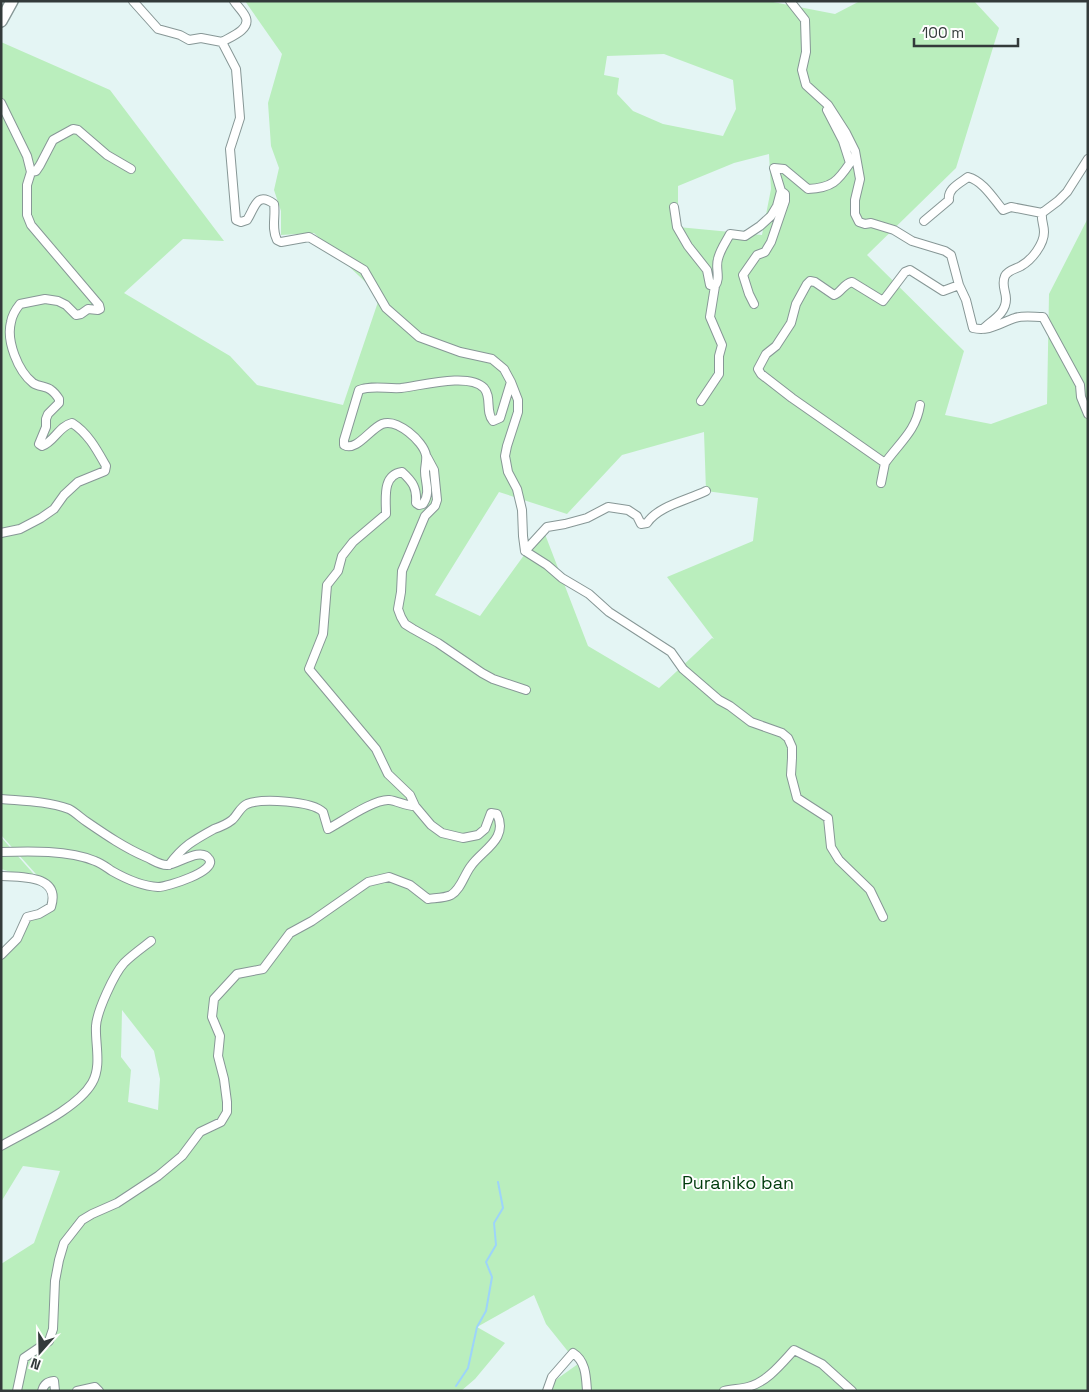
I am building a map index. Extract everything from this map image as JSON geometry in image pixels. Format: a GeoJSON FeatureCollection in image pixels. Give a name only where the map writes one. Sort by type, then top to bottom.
{"type":"FeatureCollection","features":[{"type":"Feature","properties":{"kind":"street"},"geometry":{"type":"LineString","coordinates":[[1,21],[12,1]]}},
{"type":"Feature","properties":{"kind":"street"},"geometry":{"type":"LineString","coordinates":[[133,1],[158,29],[180,35],[189,40],[201,38],[222,42],[246,25],[246,18],[234,1]]}},
{"type":"Feature","properties":{"kind":"street"},"geometry":{"type":"LineString","coordinates":[[790,1],[805,20],[806,52],[802,70],[806,85],[830,107],[855,152],[860,179],[855,200],[855,214],[859,222],[871,223],[894,230],[912,240],[945,251],[951,256],[973,328],[981,330],[1016,318],[1043,317],[1080,385],[1081,397],[1088,414]]}},
{"type":"Feature","properties":{"kind":"street"},"geometry":{"type":"LineString","coordinates":[[222,42],[236,69],[240,118],[230,149],[236,220],[241,222],[247,220],[255,204],[261,200],[270,201],[274,204],[273,225],[277,240],[281,242],[309,237],[364,270],[386,308],[419,337],[460,352],[492,359],[504,368],[518,400],[518,412],[505,456],[508,472],[517,489],[522,510],[522,536],[525,551],[547,565],[562,578],[589,594],[609,612],[672,652],[683,669],[719,700],[751,722],[782,733],[788,738],[792,747],[791,775],[797,798],[828,818],[832,847],[839,860],[870,890],[883,917]]}},
{"type":"Feature","properties":{"kind":"street"},"geometry":{"type":"LineString","coordinates":[[1,103],[27,156],[30,172],[27,215],[31,225],[99,305],[100,309],[88,309],[76,315],[66,305],[45,300],[20,304],[11,322],[10,335],[14,352],[24,373],[37,386],[52,390],[59,399],[59,403],[48,414],[46,427],[39,444],[42,446],[47,444],[66,424],[72,423],[79,427],[91,440],[106,466],[105,471],[100,474],[78,482],[64,495],[54,509],[41,518],[20,529],[1,533]]}},
{"type":"Feature","properties":{"kind":"street"},"geometry":{"type":"LineString","coordinates":[[754,304],[743,275],[756,255],[764,252],[771,242],[785,201],[785,194],[782,191],[774,168],[784,169],[808,189],[819,189],[838,181],[850,163],[843,141],[827,110],[830,107]]}},
{"type":"Feature","properties":{"kind":"street"},"geometry":{"type":"LineString","coordinates":[[30,172],[36,171],[53,140],[73,129],[78,130],[107,155],[131,169]]}},
{"type":"Feature","properties":{"kind":"street"},"geometry":{"type":"LineString","coordinates":[[981,330],[998,316],[1003,309],[1006,299],[1003,286],[1007,273],[1023,265],[1043,242],[1042,213],[1067,192],[1088,159]]}},
{"type":"Feature","properties":{"kind":"street"},"geometry":{"type":"LineString","coordinates":[[924,221],[948,200],[950,191],[968,177],[975,179],[982,185],[1003,210],[1011,207],[1042,213]]}},
{"type":"Feature","properties":{"kind":"street"},"geometry":{"type":"LineString","coordinates":[[701,401],[718,374],[719,356],[722,346],[710,317],[714,286],[718,279],[717,262],[720,252],[730,234],[745,236],[771,216],[782,191]]}},
{"type":"Feature","properties":{"kind":"street"},"geometry":{"type":"LineString","coordinates":[[674,207],[677,227],[688,246],[707,270],[710,285],[714,286]]}},
{"type":"Feature","properties":{"kind":"street"},"geometry":{"type":"LineString","coordinates":[[885,463],[792,398],[761,374],[758,368],[766,354],[776,346],[791,323],[796,304],[810,281],[815,282],[834,295],[852,282],[883,301],[905,272],[910,270],[943,291],[959,285]]}},
{"type":"Feature","properties":{"kind":"street"},"geometry":{"type":"LineString","coordinates":[[511,382],[500,418],[493,421],[489,414],[488,395],[476,383],[447,380],[402,388],[365,387],[359,390],[344,445],[353,447],[373,428],[390,422],[415,436],[434,470],[437,500],[435,506],[425,516],[402,571],[398,610],[401,617],[412,629],[438,643],[482,673],[493,679],[526,690]]}},
{"type":"Feature","properties":{"kind":"street"},"geometry":{"type":"LineString","coordinates":[[881,483],[885,463],[911,431],[918,418],[920,405]]}},
{"type":"Feature","properties":{"kind":"street"},"geometry":{"type":"LineString","coordinates":[[17,1391],[24,1358],[49,1342],[53,1329],[55,1281],[64,1243],[82,1220],[117,1203],[158,1176],[182,1156],[200,1132],[221,1122],[227,1112],[224,1079],[218,1056],[220,1036],[212,1017],[214,1000],[226,986],[237,974],[263,969],[290,933],[312,921],[368,882],[389,877],[410,885],[428,899],[450,896],[456,892],[472,864],[490,847],[498,836],[500,819],[497,814],[490,813],[485,829],[478,835],[463,838],[442,834],[415,806],[410,795],[388,774],[376,749],[309,669],[323,634],[327,586],[338,571],[342,556],[353,542],[386,514],[387,482],[397,473],[402,472],[413,482],[416,492],[416,503],[423,504],[427,499],[428,491],[425,471],[426,455]]}},
{"type":"Feature","properties":{"kind":"street"},"geometry":{"type":"LineString","coordinates":[[525,551],[547,527],[587,518],[608,507],[628,510],[637,516],[641,524],[647,523],[651,517],[679,501],[691,499],[706,491]]}},
{"type":"Feature","properties":{"kind":"street"},"geometry":{"type":"LineString","coordinates":[[1,799],[42,803],[70,810],[130,850],[160,865],[169,865],[193,855],[209,858],[210,866],[202,872],[173,884],[157,887],[131,882],[96,861],[84,858],[21,851],[1,852]]}},
{"type":"Feature","properties":{"kind":"street"},"geometry":{"type":"LineString","coordinates":[[169,865],[179,851],[190,842],[232,820],[237,812],[247,804],[290,801],[310,806],[323,812],[328,829],[373,803],[389,800],[406,806],[415,806]]}},
{"type":"Feature","properties":{"kind":"street"},"geometry":{"type":"LineString","coordinates":[[1,876],[30,877],[44,882],[52,891],[53,900],[51,907],[39,914],[27,917],[17,939],[1,955]]}},
{"type":"Feature","properties":{"kind":"street"},"geometry":{"type":"LineString","coordinates":[[1,1146],[58,1114],[80,1097],[92,1083],[97,1070],[96,1024],[106,994],[123,964],[151,941]]}},
{"type":"Feature","properties":{"kind":"street"},"geometry":{"type":"LineString","coordinates":[[724,1391],[747,1387],[760,1382],[776,1370],[794,1350],[822,1364],[852,1391]]}},
{"type":"Feature","properties":{"kind":"street"},"geometry":{"type":"LineString","coordinates":[[547,1391],[552,1377],[573,1353],[579,1357],[585,1372],[587,1391]]}},
{"type":"Feature","properties":{"kind":"street"},"geometry":{"type":"LineString","coordinates":[[42,1391],[48,1381],[54,1381],[55,1391]]}},
{"type":"Feature","properties":{"kind":"street"},"geometry":{"type":"LineString","coordinates":[[77,1391],[95,1387],[99,1391]]}},
{"type":"Feature","properties":{"kind":"green space","name":"Puraniko ban"},"geometry":{"type":"Polygon","coordinates":[[[245,1],[768,1],[835,14],[860,1],[974,1],[999,28],[956,168],[867,255],[964,351],[945,415],[991,424],[1047,404],[1049,294],[1088,218],[1088,1391],[540,1391],[578,1364],[546,1324],[534,1295],[477,1327],[505,1343],[475,1379],[461,1391],[1,1391],[1,1264],[34,1243],[60,1171],[23,1166],[1,1202],[1,955],[17,939],[27,917],[51,907],[52,892],[1,835],[1,42],[110,90],[224,241],[183,239],[124,293],[230,356],[257,385],[343,405],[380,296],[314,233],[281,235],[281,211],[274,190],[279,168],[271,146],[268,103],[282,54],[245,1]],[[664,54],[607,56],[604,75],[619,78],[617,94],[633,111],[663,124],[723,136],[736,109],[733,80],[664,54]],[[769,154],[734,163],[678,186],[678,227],[762,235],[771,189],[769,154]],[[704,432],[622,455],[567,514],[499,492],[435,595],[480,616],[543,529],[588,646],[659,688],[712,638],[714,639],[667,577],[753,541],[758,498],[706,491],[704,432]],[[122,1010],[121,1057],[131,1070],[128,1102],[158,1110],[160,1079],[154,1051],[122,1010]]]}},
{"type":"Feature","properties":{"kind":"green space"},"geometry":{"type":"Polygon","coordinates":[[[1,837],[39,880],[1,869],[1,837]]]}},
{"type":"Feature","properties":{"kind":"waterway"},"geometry":{"type":"LineString","coordinates":[[456,1386],[468,1368],[477,1327],[486,1311],[492,1277],[486,1262],[496,1245],[494,1223],[503,1208],[498,1182]]}}]}
